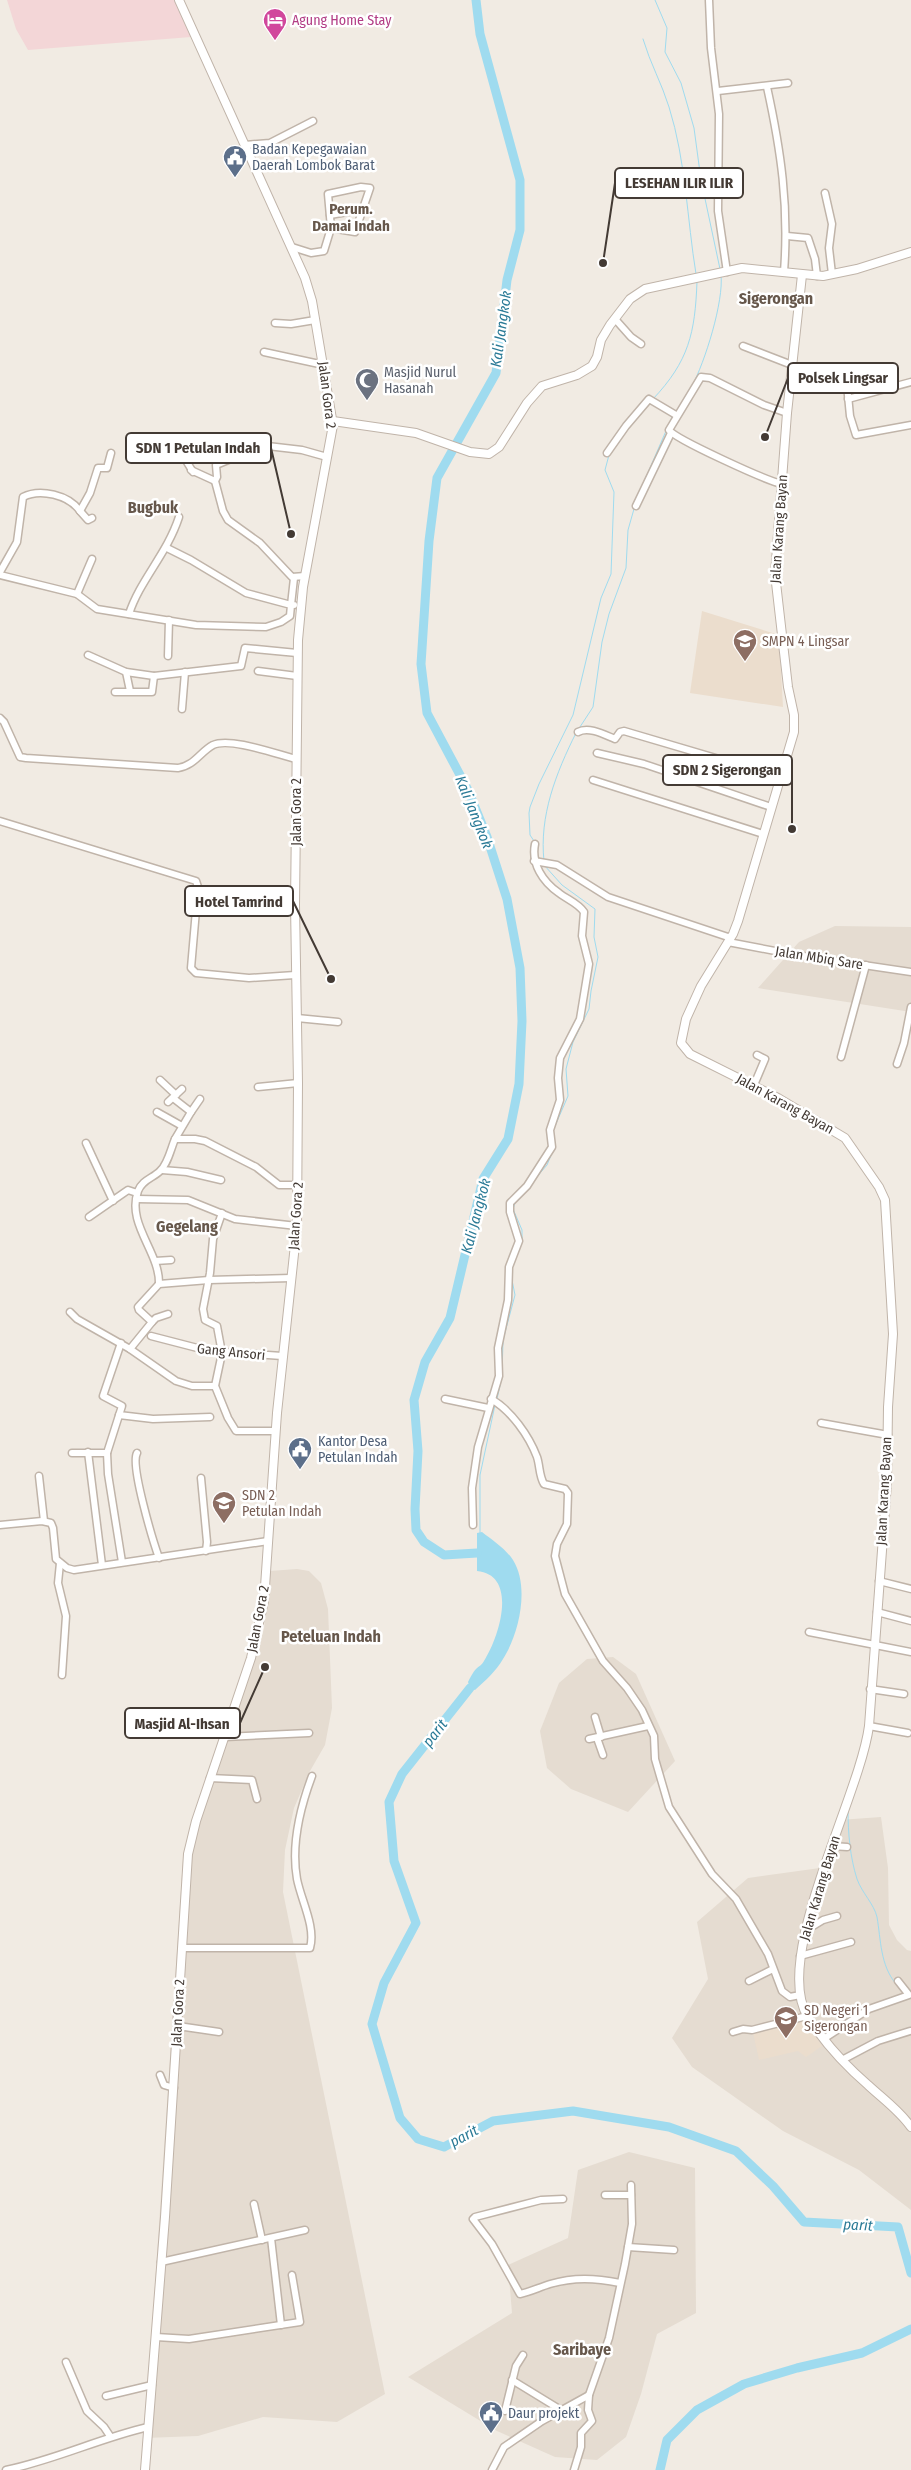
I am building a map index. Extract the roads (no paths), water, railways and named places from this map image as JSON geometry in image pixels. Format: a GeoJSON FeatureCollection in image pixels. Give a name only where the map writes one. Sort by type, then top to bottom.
{"type":"FeatureCollection","features":[{"type":"Feature","properties":{"kind":"street","name":"Jalan Gora 2"},"geometry":{"type":"LineString","coordinates":[[145,2470],[174,2088],[188,1854],[210,1778],[253,1651],[264,1601],[275,1431],[297,1226],[299,1188],[295,975],[297,653],[305,576],[328,457],[333,420],[310,291],[292,247],[179,0]]}},
{"type":"Feature","properties":{"kind":"street"},"geometry":{"type":"LineString","coordinates":[[709,0],[711,48],[718,91],[720,136],[718,205],[723,273]]}},
{"type":"Feature","properties":{"kind":"street"},"geometry":{"type":"LineString","coordinates":[[718,91],[788,84]]}},
{"type":"Feature","properties":{"kind":"street"},"geometry":{"type":"LineString","coordinates":[[767,86],[781,152],[787,236],[784,272]]}},
{"type":"Feature","properties":{"kind":"street"},"geometry":{"type":"LineString","coordinates":[[245,145],[270,143],[313,121]]}},
{"type":"Feature","properties":{"kind":"street"},"geometry":{"type":"LineString","coordinates":[[292,247],[311,253],[322,252],[326,248],[331,228],[328,194],[368,187],[371,192],[355,232],[331,228]]}},
{"type":"Feature","properties":{"kind":"street"},"geometry":{"type":"LineString","coordinates":[[825,193],[832,224],[829,248],[832,274]]}},
{"type":"Feature","properties":{"kind":"street"},"geometry":{"type":"LineString","coordinates":[[330,215],[364,208]]}},
{"type":"Feature","properties":{"kind":"street"},"geometry":{"type":"LineString","coordinates":[[787,236],[808,238],[814,259],[816,276]]}},
{"type":"Feature","properties":{"kind":"street"},"geometry":{"type":"LineString","coordinates":[[333,420],[396,429],[480,454],[496,451],[527,403],[542,386],[577,375],[592,366],[597,357],[601,340],[630,299],[644,289],[745,268],[816,276],[832,274],[911,252]]}},
{"type":"Feature","properties":{"kind":"street","name":"Jalan Karang Bayan"},"geometry":{"type":"LineString","coordinates":[[802,275],[787,413],[775,583],[794,724],[747,896],[730,940],[692,1005],[682,1033],[681,1044],[690,1054],[754,1085],[845,1138],[884,1196],[894,1322],[887,1483],[873,1646],[869,1726],[863,1759],[832,1846],[806,1930],[800,1956],[800,1995],[807,2016],[842,2060],[867,2085],[898,2111],[911,2127]]}},
{"type":"Feature","properties":{"kind":"street"},"geometry":{"type":"LineString","coordinates":[[275,323],[291,324],[315,320]]}},
{"type":"Feature","properties":{"kind":"street"},"geometry":{"type":"LineString","coordinates":[[615,320],[631,337],[641,344]]}},
{"type":"Feature","properties":{"kind":"street"},"geometry":{"type":"LineString","coordinates":[[743,346],[792,367],[846,384],[849,389],[848,399],[856,435],[911,425]]}},
{"type":"Feature","properties":{"kind":"street"},"geometry":{"type":"LineString","coordinates":[[264,352],[324,365]]}},
{"type":"Feature","properties":{"kind":"street"},"geometry":{"type":"LineString","coordinates":[[636,506],[671,434],[669,428],[674,414],[701,377],[705,376],[734,388],[764,405],[787,413]]}},
{"type":"Feature","properties":{"kind":"street"},"geometry":{"type":"LineString","coordinates":[[848,399],[911,382]]}},
{"type":"Feature","properties":{"kind":"street"},"geometry":{"type":"LineString","coordinates":[[607,453],[626,426],[651,400],[674,414]]}},
{"type":"Feature","properties":{"kind":"street"},"geometry":{"type":"LineString","coordinates":[[671,434],[760,476],[782,484]]}},
{"type":"Feature","properties":{"kind":"street"},"geometry":{"type":"LineString","coordinates":[[168,442],[188,463],[190,470],[215,481],[223,511],[228,520],[260,543],[294,578]]}},
{"type":"Feature","properties":{"kind":"street"},"geometry":{"type":"LineString","coordinates":[[215,481],[218,476],[217,464],[241,455],[259,444],[302,450],[328,457]]}},
{"type":"Feature","properties":{"kind":"street"},"geometry":{"type":"LineString","coordinates":[[80,511],[90,493],[97,469],[99,467],[107,468],[111,453]]}},
{"type":"Feature","properties":{"kind":"street"},"geometry":{"type":"LineString","coordinates":[[92,518],[88,520],[73,502],[59,496],[24,496],[17,542],[0,574],[77,594],[97,609],[196,625],[266,627],[287,619],[291,605],[294,578]]}},
{"type":"Feature","properties":{"kind":"street"},"geometry":{"type":"LineString","coordinates":[[129,614],[134,601],[167,548],[179,517]]}},
{"type":"Feature","properties":{"kind":"street"},"geometry":{"type":"LineString","coordinates":[[167,548],[192,560],[246,593],[291,605],[301,605]]}},
{"type":"Feature","properties":{"kind":"street"},"geometry":{"type":"LineString","coordinates":[[77,594],[92,559]]}},
{"type":"Feature","properties":{"kind":"street"},"geometry":{"type":"LineString","coordinates":[[294,578],[305,576]]}},
{"type":"Feature","properties":{"kind":"street"},"geometry":{"type":"LineString","coordinates":[[168,656],[170,620]]}},
{"type":"Feature","properties":{"kind":"street"},"geometry":{"type":"LineString","coordinates":[[88,655],[126,672],[154,676],[241,666],[245,648],[297,653]]}},
{"type":"Feature","properties":{"kind":"street"},"geometry":{"type":"LineString","coordinates":[[258,671],[297,676]]}},
{"type":"Feature","properties":{"kind":"street"},"geometry":{"type":"LineString","coordinates":[[126,672],[130,691]]}},
{"type":"Feature","properties":{"kind":"street"},"geometry":{"type":"LineString","coordinates":[[182,709],[185,672]]}},
{"type":"Feature","properties":{"kind":"street"},"geometry":{"type":"LineString","coordinates":[[115,692],[152,691],[154,676]]}},
{"type":"Feature","properties":{"kind":"street"},"geometry":{"type":"LineString","coordinates":[[0,718],[4,722],[20,757],[26,758],[178,768],[191,764],[210,747],[222,742],[296,759]]}},
{"type":"Feature","properties":{"kind":"street"},"geometry":{"type":"LineString","coordinates":[[578,732],[587,730],[603,734],[615,740],[620,732],[624,731],[780,777]]}},
{"type":"Feature","properties":{"kind":"street"},"geometry":{"type":"LineString","coordinates":[[597,753],[669,771],[771,807]]}},
{"type":"Feature","properties":{"kind":"street"},"geometry":{"type":"LineString","coordinates":[[593,780],[763,834]]}},
{"type":"Feature","properties":{"kind":"street"},"geometry":{"type":"LineString","coordinates":[[0,821],[196,881],[198,887],[191,968],[196,973],[249,978],[295,975]]}},
{"type":"Feature","properties":{"kind":"street"},"geometry":{"type":"LineString","coordinates":[[473,1525],[472,1488],[480,1436],[499,1376],[498,1348],[508,1300],[510,1262],[519,1237],[510,1212],[510,1203],[538,1172],[552,1147],[550,1130],[560,1100],[558,1078],[560,1058],[580,1020],[589,961],[582,936],[584,912],[549,885],[535,861],[535,844]]}},
{"type":"Feature","properties":{"kind":"street","name":"Jalan Mbiq Sare"},"geometry":{"type":"LineString","coordinates":[[535,861],[557,864],[608,897],[730,940],[866,966],[911,972]]}},
{"type":"Feature","properties":{"kind":"street"},"geometry":{"type":"LineString","coordinates":[[840,1057],[866,966]]}},
{"type":"Feature","properties":{"kind":"street"},"geometry":{"type":"LineString","coordinates":[[896,1064],[904,1044],[911,1007]]}},
{"type":"Feature","properties":{"kind":"street"},"geometry":{"type":"LineString","coordinates":[[297,1018],[338,1022]]}},
{"type":"Feature","properties":{"kind":"street"},"geometry":{"type":"LineString","coordinates":[[754,1085],[765,1060],[756,1055]]}},
{"type":"Feature","properties":{"kind":"street"},"geometry":{"type":"LineString","coordinates":[[160,1080],[172,1098],[190,1112]]}},
{"type":"Feature","properties":{"kind":"street"},"geometry":{"type":"LineString","coordinates":[[258,1086],[298,1083]]}},
{"type":"Feature","properties":{"kind":"street"},"geometry":{"type":"LineString","coordinates":[[172,1098],[182,1089]]}},
{"type":"Feature","properties":{"kind":"street"},"geometry":{"type":"LineString","coordinates":[[159,1284],[155,1262],[137,1218],[137,1196],[143,1183],[162,1170],[175,1139],[190,1112],[200,1099]]}},
{"type":"Feature","properties":{"kind":"street"},"geometry":{"type":"LineString","coordinates":[[157,1112],[182,1126]]}},
{"type":"Feature","properties":{"kind":"street"},"geometry":{"type":"LineString","coordinates":[[175,1139],[205,1141],[256,1167],[279,1185],[295,1185],[299,1188]]}},
{"type":"Feature","properties":{"kind":"street"},"geometry":{"type":"LineString","coordinates":[[86,1143],[114,1200]]}},
{"type":"Feature","properties":{"kind":"street"},"geometry":{"type":"LineString","coordinates":[[162,1170],[187,1172],[221,1180]]}},
{"type":"Feature","properties":{"kind":"street"},"geometry":{"type":"LineString","coordinates":[[88,1217],[128,1190],[137,1196],[188,1200],[240,1219],[297,1226]]}},
{"type":"Feature","properties":{"kind":"street"},"geometry":{"type":"LineString","coordinates":[[222,1213],[212,1238],[209,1280],[203,1312],[205,1320],[217,1326],[222,1353],[215,1386],[228,1418],[236,1431],[275,1431]]}},
{"type":"Feature","properties":{"kind":"street"},"geometry":{"type":"LineString","coordinates":[[155,1262],[171,1260]]}},
{"type":"Feature","properties":{"kind":"street"},"geometry":{"type":"LineString","coordinates":[[152,1322],[138,1308],[159,1284],[209,1280],[291,1278]]}},
{"type":"Feature","properties":{"kind":"street"},"geometry":{"type":"LineString","coordinates":[[70,1312],[77,1319],[121,1343],[182,1384],[197,1387],[215,1386]]}},
{"type":"Feature","properties":{"kind":"street"},"geometry":{"type":"LineString","coordinates":[[130,1349],[152,1322],[168,1314]]}},
{"type":"Feature","properties":{"kind":"street","name":"Gang Ansori"},"geometry":{"type":"LineString","coordinates":[[151,1336],[188,1347],[222,1353],[282,1356]]}},
{"type":"Feature","properties":{"kind":"street"},"geometry":{"type":"LineString","coordinates":[[121,1343],[103,1396],[121,1404],[107,1453],[108,1474],[122,1562]]}},
{"type":"Feature","properties":{"kind":"street"},"geometry":{"type":"LineString","coordinates":[[445,1399],[488,1408]]}},
{"type":"Feature","properties":{"kind":"street"},"geometry":{"type":"LineString","coordinates":[[491,1399],[510,1413],[534,1450],[544,1484],[565,1489],[568,1493],[568,1524],[556,1544],[555,1551],[555,1564],[561,1586],[585,1633],[611,1673],[632,1694],[654,1736],[655,1759],[669,1807],[712,1874],[736,1899],[764,1947],[784,1994],[792,1997],[800,1995]]}},
{"type":"Feature","properties":{"kind":"street"},"geometry":{"type":"LineString","coordinates":[[119,1414],[153,1419],[210,1417]]}},
{"type":"Feature","properties":{"kind":"street"},"geometry":{"type":"LineString","coordinates":[[821,1423],[888,1435]]}},
{"type":"Feature","properties":{"kind":"street"},"geometry":{"type":"LineString","coordinates":[[88,1452],[102,1565]]}},
{"type":"Feature","properties":{"kind":"street"},"geometry":{"type":"LineString","coordinates":[[138,1452],[135,1457],[137,1474],[159,1558]]}},
{"type":"Feature","properties":{"kind":"street"},"geometry":{"type":"LineString","coordinates":[[72,1453],[107,1453]]}},
{"type":"Feature","properties":{"kind":"street"},"geometry":{"type":"LineString","coordinates":[[39,1476],[44,1521]]}},
{"type":"Feature","properties":{"kind":"street"},"geometry":{"type":"LineString","coordinates":[[201,1478],[207,1542],[206,1551]]}},
{"type":"Feature","properties":{"kind":"street"},"geometry":{"type":"LineString","coordinates":[[0,1525],[44,1521],[53,1526],[56,1556],[60,1563],[74,1570],[268,1541]]}},
{"type":"Feature","properties":{"kind":"street"},"geometry":{"type":"LineString","coordinates":[[60,1563],[58,1583],[66,1616],[62,1675]]}},
{"type":"Feature","properties":{"kind":"street"},"geometry":{"type":"LineString","coordinates":[[879,1581],[911,1588]]}},
{"type":"Feature","properties":{"kind":"street"},"geometry":{"type":"LineString","coordinates":[[877,1612],[911,1621]]}},
{"type":"Feature","properties":{"kind":"street"},"geometry":{"type":"LineString","coordinates":[[809,1632],[911,1652]]}},
{"type":"Feature","properties":{"kind":"street"},"geometry":{"type":"LineString","coordinates":[[870,1689],[904,1694]]}},
{"type":"Feature","properties":{"kind":"street"},"geometry":{"type":"LineString","coordinates":[[595,1717],[603,1755]]}},
{"type":"Feature","properties":{"kind":"street"},"geometry":{"type":"LineString","coordinates":[[589,1739],[648,1726]]}},
{"type":"Feature","properties":{"kind":"street"},"geometry":{"type":"LineString","coordinates":[[869,1726],[908,1733]]}},
{"type":"Feature","properties":{"kind":"street"},"geometry":{"type":"LineString","coordinates":[[225,1737],[310,1733]]}},
{"type":"Feature","properties":{"kind":"street"},"geometry":{"type":"LineString","coordinates":[[182,1948],[310,1948],[309,1926],[298,1882],[296,1861],[300,1814],[312,1776]]}},
{"type":"Feature","properties":{"kind":"street"},"geometry":{"type":"LineString","coordinates":[[210,1778],[252,1780],[257,1799]]}},
{"type":"Feature","properties":{"kind":"street"},"geometry":{"type":"LineString","coordinates":[[832,1846],[846,1847]]}},
{"type":"Feature","properties":{"kind":"street"},"geometry":{"type":"LineString","coordinates":[[806,1930],[824,1920],[837,1916]]}},
{"type":"Feature","properties":{"kind":"street"},"geometry":{"type":"LineString","coordinates":[[800,1956],[852,1942]]}},
{"type":"Feature","properties":{"kind":"street"},"geometry":{"type":"LineString","coordinates":[[749,1981],[773,1969]]}},
{"type":"Feature","properties":{"kind":"street"},"geometry":{"type":"LineString","coordinates":[[825,2038],[869,2009],[909,1996],[898,1981]]}},
{"type":"Feature","properties":{"kind":"street"},"geometry":{"type":"LineString","coordinates":[[733,2032],[752,2030],[807,2016]]}},
{"type":"Feature","properties":{"kind":"street"},"geometry":{"type":"LineString","coordinates":[[178,2026],[219,2032]]}},
{"type":"Feature","properties":{"kind":"street"},"geometry":{"type":"LineString","coordinates":[[842,2060],[878,2041],[910,2031]]}},
{"type":"Feature","properties":{"kind":"street"},"geometry":{"type":"LineString","coordinates":[[160,2075],[165,2086],[174,2088]]}},
{"type":"Feature","properties":{"kind":"street"},"geometry":{"type":"LineString","coordinates":[[574,2470],[581,2447],[582,2433],[592,2421],[588,2410],[589,2395],[609,2338],[628,2247],[632,2224],[631,2185]]}},
{"type":"Feature","properties":{"kind":"street"},"geometry":{"type":"LineString","coordinates":[[605,2195],[631,2195]]}},
{"type":"Feature","properties":{"kind":"street"},"geometry":{"type":"LineString","coordinates":[[563,2199],[541,2200],[473,2219],[492,2244],[520,2294],[579,2278],[594,2278],[620,2283]]}},
{"type":"Feature","properties":{"kind":"street"},"geometry":{"type":"LineString","coordinates":[[254,2204],[262,2240]]}},
{"type":"Feature","properties":{"kind":"street"},"geometry":{"type":"LineString","coordinates":[[161,2262],[305,2230]]}},
{"type":"Feature","properties":{"kind":"street"},"geometry":{"type":"LineString","coordinates":[[271,2238],[281,2325]]}},
{"type":"Feature","properties":{"kind":"street"},"geometry":{"type":"LineString","coordinates":[[628,2247],[674,2250]]}},
{"type":"Feature","properties":{"kind":"street"},"geometry":{"type":"LineString","coordinates":[[156,2337],[189,2339],[281,2325],[301,2320],[292,2275]]}},
{"type":"Feature","properties":{"kind":"street"},"geometry":{"type":"LineString","coordinates":[[505,2411],[516,2366],[523,2355]]}},
{"type":"Feature","properties":{"kind":"street"},"geometry":{"type":"LineString","coordinates":[[66,2362],[85,2408],[112,2436]]}},
{"type":"Feature","properties":{"kind":"street"},"geometry":{"type":"LineString","coordinates":[[512,2380],[561,2410]]}},
{"type":"Feature","properties":{"kind":"street"},"geometry":{"type":"LineString","coordinates":[[106,2396],[152,2385]]}},
{"type":"Feature","properties":{"kind":"street"},"geometry":{"type":"LineString","coordinates":[[492,2470],[504,2448],[561,2410],[589,2395]]}},
{"type":"Feature","properties":{"kind":"street"},"geometry":{"type":"LineString","coordinates":[[6,2470],[36,2464],[112,2436],[148,2427]]}},
{"type":"Feature","properties":{"kind":"water"},"geometry":{"type":"Polygon","coordinates":[[[482,1532],[502,1548],[513,1560],[521,1583],[522,1597],[518,1624],[509,1649],[497,1668],[475,1690],[470,1688],[468,1682],[490,1651],[502,1609],[502,1595],[498,1584],[490,1575],[477,1571],[477,1533],[482,1532]]]}},
{"type":"Feature","properties":{"kind":"waterway","name":"Kali Jangkok"},"geometry":{"type":"LineString","coordinates":[[476,0],[480,34],[520,180],[520,230],[507,280],[496,373],[437,478],[429,541],[421,664],[427,713],[468,790],[487,837],[507,899],[520,968],[522,1021],[519,1084],[508,1139],[483,1179],[450,1318],[425,1362],[414,1400],[418,1451],[415,1509],[416,1530],[424,1542],[444,1555],[477,1553]]}},
{"type":"Feature","properties":{"kind":"waterway"},"geometry":{"type":"LineString","coordinates":[[655,0],[667,28],[665,52],[681,83],[694,128],[701,180],[720,269]]}},
{"type":"Feature","properties":{"kind":"waterway"},"geometry":{"type":"LineString","coordinates":[[643,39],[675,127],[683,169],[696,274]]}},
{"type":"Feature","properties":{"kind":"waterway"},"geometry":{"type":"LineString","coordinates":[[692,386],[717,315],[721,275]]}},
{"type":"Feature","properties":{"kind":"waterway"},"geometry":{"type":"LineString","coordinates":[[653,399],[675,372],[688,345],[692,331],[697,282]]}},
{"type":"Feature","properties":{"kind":"waterway"},"geometry":{"type":"LineString","coordinates":[[669,425],[672,417]]}},
{"type":"Feature","properties":{"kind":"waterway"},"geometry":{"type":"LineString","coordinates":[[637,498],[666,431]]}},
{"type":"Feature","properties":{"kind":"waterway"},"geometry":{"type":"LineString","coordinates":[[534,841],[530,835],[530,807],[539,784],[573,715],[601,598],[611,574],[614,492],[605,470],[609,455]]}},
{"type":"Feature","properties":{"kind":"waterway"},"geometry":{"type":"LineString","coordinates":[[578,730],[593,707],[602,642],[609,614],[626,568],[628,530],[634,509]]}},
{"type":"Feature","properties":{"kind":"waterway"},"geometry":{"type":"LineString","coordinates":[[544,861],[543,844],[547,811],[556,779],[576,733]]}},
{"type":"Feature","properties":{"kind":"waterway"},"geometry":{"type":"LineString","coordinates":[[544,865],[562,885],[595,909],[594,937],[598,957],[589,1009],[573,1042],[566,1069],[568,1096],[555,1126]]}},
{"type":"Feature","properties":{"kind":"waterway"},"geometry":{"type":"LineString","coordinates":[[553,1134],[555,1147]]}},
{"type":"Feature","properties":{"kind":"waterway"},"geometry":{"type":"LineString","coordinates":[[535,1179],[547,1165],[552,1153]]}},
{"type":"Feature","properties":{"kind":"waterway"},"geometry":{"type":"LineString","coordinates":[[516,1200],[513,1209],[522,1230],[522,1239]]}},
{"type":"Feature","properties":{"kind":"waterway"},"geometry":{"type":"LineString","coordinates":[[514,1262],[521,1243]]}},
{"type":"Feature","properties":{"kind":"waterway"},"geometry":{"type":"LineString","coordinates":[[502,1374],[503,1340],[515,1295],[512,1280]]}},
{"type":"Feature","properties":{"kind":"waterway"},"geometry":{"type":"LineString","coordinates":[[497,1399],[501,1381]]}},
{"type":"Feature","properties":{"kind":"waterway"},"geometry":{"type":"LineString","coordinates":[[480,1533],[480,1475],[495,1405]]}},
{"type":"Feature","properties":{"kind":"waterway","name":"parit"},"geometry":{"type":"LineString","coordinates":[[470,1688],[402,1774],[389,1802],[394,1861],[416,1923],[384,1983],[372,2024],[400,2118],[418,2139],[444,2147],[493,2121],[573,2111],[669,2127],[736,2151],[773,2186],[804,2222],[898,2227],[911,2273]]}},
{"type":"Feature","properties":{"kind":"waterway"},"geometry":{"type":"LineString","coordinates":[[848,1810],[850,1845],[857,1879],[877,1917],[884,1961],[896,1984]]}},
{"type":"Feature","properties":{"kind":"waterway","name":"parit"},"geometry":{"type":"LineString","coordinates":[[660,2470],[667,2440],[697,2410],[744,2384],[797,2368],[862,2353],[911,2329]]}},
{"type":"Feature","properties":{"kind":"place","name":"Agung Home Stay"},"geometry":{"type":"Point","coordinates":[275,41]}},
{"type":"Feature","properties":{"kind":"place","name":"Badan Kepegawaian Daerah Lombok Barat"},"geometry":{"type":"Point","coordinates":[235,178]}},
{"type":"Feature","properties":{"kind":"place","name":"LESEHAN ILIR ILIR"},"geometry":{"type":"Point","coordinates":[603,263]}},
{"type":"Feature","properties":{"kind":"place","name":"Masjid Nurul Hasanah"},"geometry":{"type":"Point","coordinates":[367,401]}},
{"type":"Feature","properties":{"kind":"place","name":"Polsek Lingsar"},"geometry":{"type":"Point","coordinates":[765,437]}},
{"type":"Feature","properties":{"kind":"place","name":"SDN 1 Petulan Indah"},"geometry":{"type":"Point","coordinates":[291,534]}},
{"type":"Feature","properties":{"kind":"place","name":"SMPN 4 Lingsar"},"geometry":{"type":"Point","coordinates":[745,662]}},
{"type":"Feature","properties":{"kind":"place","name":"SDN 2 Sigerongan"},"geometry":{"type":"Point","coordinates":[792,829]}},
{"type":"Feature","properties":{"kind":"place","name":"Hotel Tamrind"},"geometry":{"type":"Point","coordinates":[331,979]}},
{"type":"Feature","properties":{"kind":"place","name":"Kantor Desa Petulan Indah"},"geometry":{"type":"Point","coordinates":[300,1470]}},
{"type":"Feature","properties":{"kind":"place","name":"SDN 2 Petulan Indah"},"geometry":{"type":"Point","coordinates":[224,1524]}},
{"type":"Feature","properties":{"kind":"place","name":"Masjid Al-Ihsan"},"geometry":{"type":"Point","coordinates":[265,1667]}},
{"type":"Feature","properties":{"kind":"place","name":"SD Negeri 1 Sigerongan"},"geometry":{"type":"Point","coordinates":[786,2039]}},
{"type":"Feature","properties":{"kind":"place","name":"Daur projekt"},"geometry":{"type":"Point","coordinates":[491,2434]}},
{"type":"Feature","properties":{"kind":"district","name":"Perum. Damai Indah"},"geometry":{"type":"Point","coordinates":[351,218]}},
{"type":"Feature","properties":{"kind":"district","name":"Sigerongan"},"geometry":{"type":"Point","coordinates":[776,298]}},
{"type":"Feature","properties":{"kind":"district","name":"Bugbuk"},"geometry":{"type":"Point","coordinates":[153,507]}},
{"type":"Feature","properties":{"kind":"district","name":"Gegelang"},"geometry":{"type":"Point","coordinates":[187,1226]}},
{"type":"Feature","properties":{"kind":"district","name":"Peteluan Indah"},"geometry":{"type":"Point","coordinates":[331,1636]}},
{"type":"Feature","properties":{"kind":"district","name":"Saribaye"},"geometry":{"type":"Point","coordinates":[582,2349]}}]}
